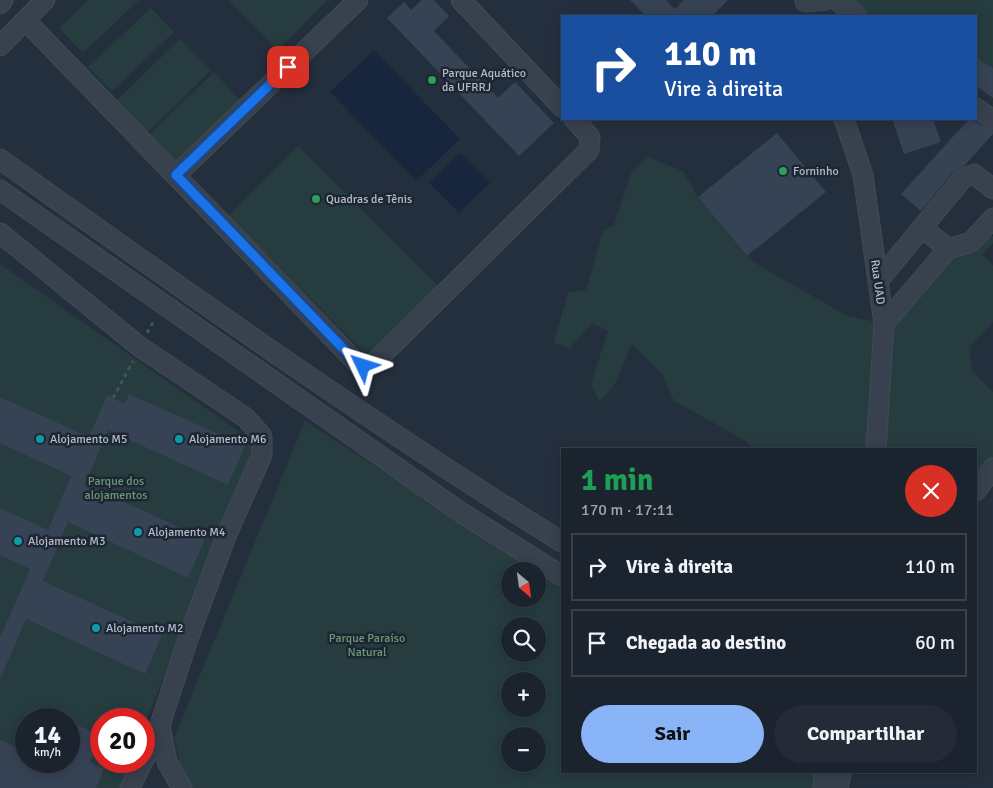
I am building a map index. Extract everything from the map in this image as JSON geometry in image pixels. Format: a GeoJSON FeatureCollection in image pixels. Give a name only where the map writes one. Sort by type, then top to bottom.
{"type":"FeatureCollection","features":[{"type":"Feature","properties":{"kind":"lane"},"geometry":{"type":"LineString","coordinates":[[0,4],[3,0]]}},
{"type":"Feature","properties":{"kind":"lane"},"geometry":{"type":"LineString","coordinates":[[0,46],[45,0]]}},
{"type":"Feature","properties":{"kind":"lane"},"geometry":{"type":"LineString","coordinates":[[176,175],[358,0]]}},
{"type":"Feature","properties":{"kind":"lane"},"geometry":{"type":"LineString","coordinates":[[461,0],[561,106]]}},
{"type":"Feature","properties":{"kind":"lane"},"geometry":{"type":"LineString","coordinates":[[806,5],[826,0]]}},
{"type":"Feature","properties":{"kind":"lane"},"geometry":{"type":"LineString","coordinates":[[837,0],[856,15]]}},
{"type":"Feature","properties":{"kind":"lane"},"geometry":{"type":"LineString","coordinates":[[25,20],[358,364],[368,366],[589,150],[590,137],[575,120]]}},
{"type":"Feature","properties":{"kind":"lane"},"geometry":{"type":"LineString","coordinates":[[977,109],[993,120]]}},
{"type":"Feature","properties":{"kind":"lane","name":"Rua UAD"},"geometry":{"type":"LineString","coordinates":[[844,120],[862,175],[884,324],[876,448]]}},
{"type":"Feature","properties":{"kind":"lane"},"geometry":{"type":"LineString","coordinates":[[0,160],[172,282],[466,482],[561,541]]}},
{"type":"Feature","properties":{"kind":"lane"},"geometry":{"type":"LineString","coordinates":[[878,281],[963,178],[974,174],[993,189]]}},
{"type":"Feature","properties":{"kind":"lane"},"geometry":{"type":"LineString","coordinates":[[0,190],[462,513],[561,575]]}},
{"type":"Feature","properties":{"kind":"lane"},"geometry":{"type":"LineString","coordinates":[[884,324],[948,249],[971,242],[993,218]]}},
{"type":"Feature","properties":{"kind":"lane"},"geometry":{"type":"LineString","coordinates":[[922,227],[948,249]]}},
{"type":"Feature","properties":{"kind":"lane"},"geometry":{"type":"LineString","coordinates":[[0,233],[140,348],[246,418],[262,436],[264,448],[227,534],[155,736]]}},
{"type":"Feature","properties":{"kind":"lane"},"geometry":{"type":"LineString","coordinates":[[977,490],[993,468]]}},
{"type":"Feature","properties":{"kind":"lane"},"geometry":{"type":"LineString","coordinates":[[160,725],[167,762],[182,788]]}},
{"type":"Feature","properties":{"kind":"lane"},"geometry":{"type":"LineString","coordinates":[[130,788],[137,773]]}},
{"type":"Feature","properties":{"kind":"lane"},"geometry":{"type":"LineString","coordinates":[[823,788],[824,773]]}},
{"type":"Feature","properties":{"kind":"lane"},"geometry":{"type":"LineString","coordinates":[[838,788],[842,773]]}},
{"type":"Feature","properties":{"kind":"path"},"geometry":{"type":"LineString","coordinates":[[113,398],[157,315]]}},
{"type":"Feature","properties":{"kind":"green space"},"geometry":{"type":"Polygon","coordinates":[[[88,0],[139,0],[83,53],[59,28],[88,0]]]}},
{"type":"Feature","properties":{"kind":"green space"},"geometry":{"type":"Polygon","coordinates":[[[228,0],[327,0],[278,50],[228,0]]]}},
{"type":"Feature","properties":{"kind":"green space"},"geometry":{"type":"Polygon","coordinates":[[[837,0],[993,0],[993,68],[980,59],[977,62],[977,15],[856,15],[837,0]]]}},
{"type":"Feature","properties":{"kind":"green space"},"geometry":{"type":"Polygon","coordinates":[[[151,8],[174,32],[112,91],[88,67],[151,8]]]}},
{"type":"Feature","properties":{"kind":"green space"},"geometry":{"type":"Polygon","coordinates":[[[180,39],[211,70],[148,132],[117,100],[180,39]]]}},
{"type":"Feature","properties":{"kind":"green space"},"geometry":{"type":"Polygon","coordinates":[[[214,72],[242,102],[177,164],[149,135],[214,72]]]}},
{"type":"Feature","properties":{"kind":"green space"},"geometry":{"type":"Polygon","coordinates":[[[298,146],[441,289],[371,359],[228,216],[298,146]]]}},
{"type":"Feature","properties":{"kind":"green space"},"geometry":{"type":"Polygon","coordinates":[[[648,157],[683,171],[698,197],[747,256],[761,267],[848,316],[884,324],[985,227],[993,237],[993,243],[982,255],[993,265],[993,322],[969,347],[972,371],[993,392],[993,474],[977,490],[977,448],[751,448],[748,442],[674,401],[662,374],[632,344],[616,382],[600,402],[591,384],[608,331],[592,323],[569,349],[554,342],[568,292],[586,290],[603,231],[614,225],[632,171],[648,157]]]}},
{"type":"Feature","properties":{"kind":"green space","name":"Parque dos alojamentos"},"geometry":{"type":"Polygon","coordinates":[[[0,264],[258,445],[151,708],[90,708],[90,773],[125,773],[119,788],[0,788],[0,264]]]}},
{"type":"Feature","properties":{"kind":"green space","name":"Parque Paraíso Natural"},"geometry":{"type":"Polygon","coordinates":[[[305,421],[525,562],[501,562],[501,608],[546,608],[546,576],[561,585],[561,773],[815,773],[813,788],[192,788],[183,777],[174,738],[305,421]]]}},
{"type":"Feature","properties":{"kind":"water"},"geometry":{"type":"Polygon","coordinates":[[[374,50],[460,139],[416,181],[330,92],[374,50]]]}},
{"type":"Feature","properties":{"kind":"water"},"geometry":{"type":"Polygon","coordinates":[[[460,153],[490,183],[459,213],[429,183],[460,153]]]}},
{"type":"Feature","properties":{"kind":"building"},"geometry":{"type":"Polygon","coordinates":[[[422,0],[434,0],[449,16],[434,31],[498,98],[515,82],[554,123],[519,156],[387,18],[404,2],[411,10],[422,0]]]}},
{"type":"Feature","properties":{"kind":"building"},"geometry":{"type":"Polygon","coordinates":[[[630,0],[666,0],[675,9],[684,0],[728,0],[713,15],[645,15],[630,0]]]}},
{"type":"Feature","properties":{"kind":"building"},"geometry":{"type":"Polygon","coordinates":[[[977,58],[993,68],[993,98],[977,87],[977,58]]]}},
{"type":"Feature","properties":{"kind":"building"},"geometry":{"type":"Polygon","coordinates":[[[892,120],[933,120],[941,142],[904,154],[892,120]]]}},
{"type":"Feature","properties":{"kind":"building"},"geometry":{"type":"Polygon","coordinates":[[[968,120],[993,131],[993,134],[965,165],[954,171],[921,211],[901,194],[968,120]]]}},
{"type":"Feature","properties":{"kind":"building"},"geometry":{"type":"Polygon","coordinates":[[[777,133],[826,192],[747,256],[698,197],[777,133]]]}},
{"type":"Feature","properties":{"kind":"building"},"geometry":{"type":"Polygon","coordinates":[[[129,394],[245,446],[228,485],[108,430],[85,484],[205,539],[188,578],[68,522],[43,581],[162,635],[145,674],[26,619],[0,679],[0,638],[30,569],[0,555],[0,508],[48,530],[71,476],[0,443],[0,397],[89,437],[107,395],[125,404],[129,394]]]}},
{"type":"Feature","properties":{"kind":"building"},"geometry":{"type":"Polygon","coordinates":[[[80,726],[90,731],[90,773],[102,773],[96,788],[0,788],[0,740],[15,746],[15,773],[80,773],[80,726]]]}},
{"type":"Feature","properties":{"kind":"place","name":"Parque Aquático da UFRRJ"},"geometry":{"type":"Point","coordinates":[432,80]}},
{"type":"Feature","properties":{"kind":"place","name":"Forninho"},"geometry":{"type":"Point","coordinates":[783,171]}},
{"type":"Feature","properties":{"kind":"place","name":"Quadras de Tênis"},"geometry":{"type":"Point","coordinates":[316,199]}},
{"type":"Feature","properties":{"kind":"place","name":"Alojamento M5"},"geometry":{"type":"Point","coordinates":[40,439]}},
{"type":"Feature","properties":{"kind":"place","name":"Alojamento M6"},"geometry":{"type":"Point","coordinates":[179,439]}},
{"type":"Feature","properties":{"kind":"place","name":"Alojamento M4"},"geometry":{"type":"Point","coordinates":[138,532]}},
{"type":"Feature","properties":{"kind":"place","name":"Alojamento M3"},"geometry":{"type":"Point","coordinates":[18,541]}},
{"type":"Feature","properties":{"kind":"place","name":"Alojamento M2"},"geometry":{"type":"Point","coordinates":[96,628]}},
{"type":"Feature","properties":{"kind":"route"},"geometry":{"type":"LineString","coordinates":[[288,67],[176,175],[358,364],[363,366]]}}]}
